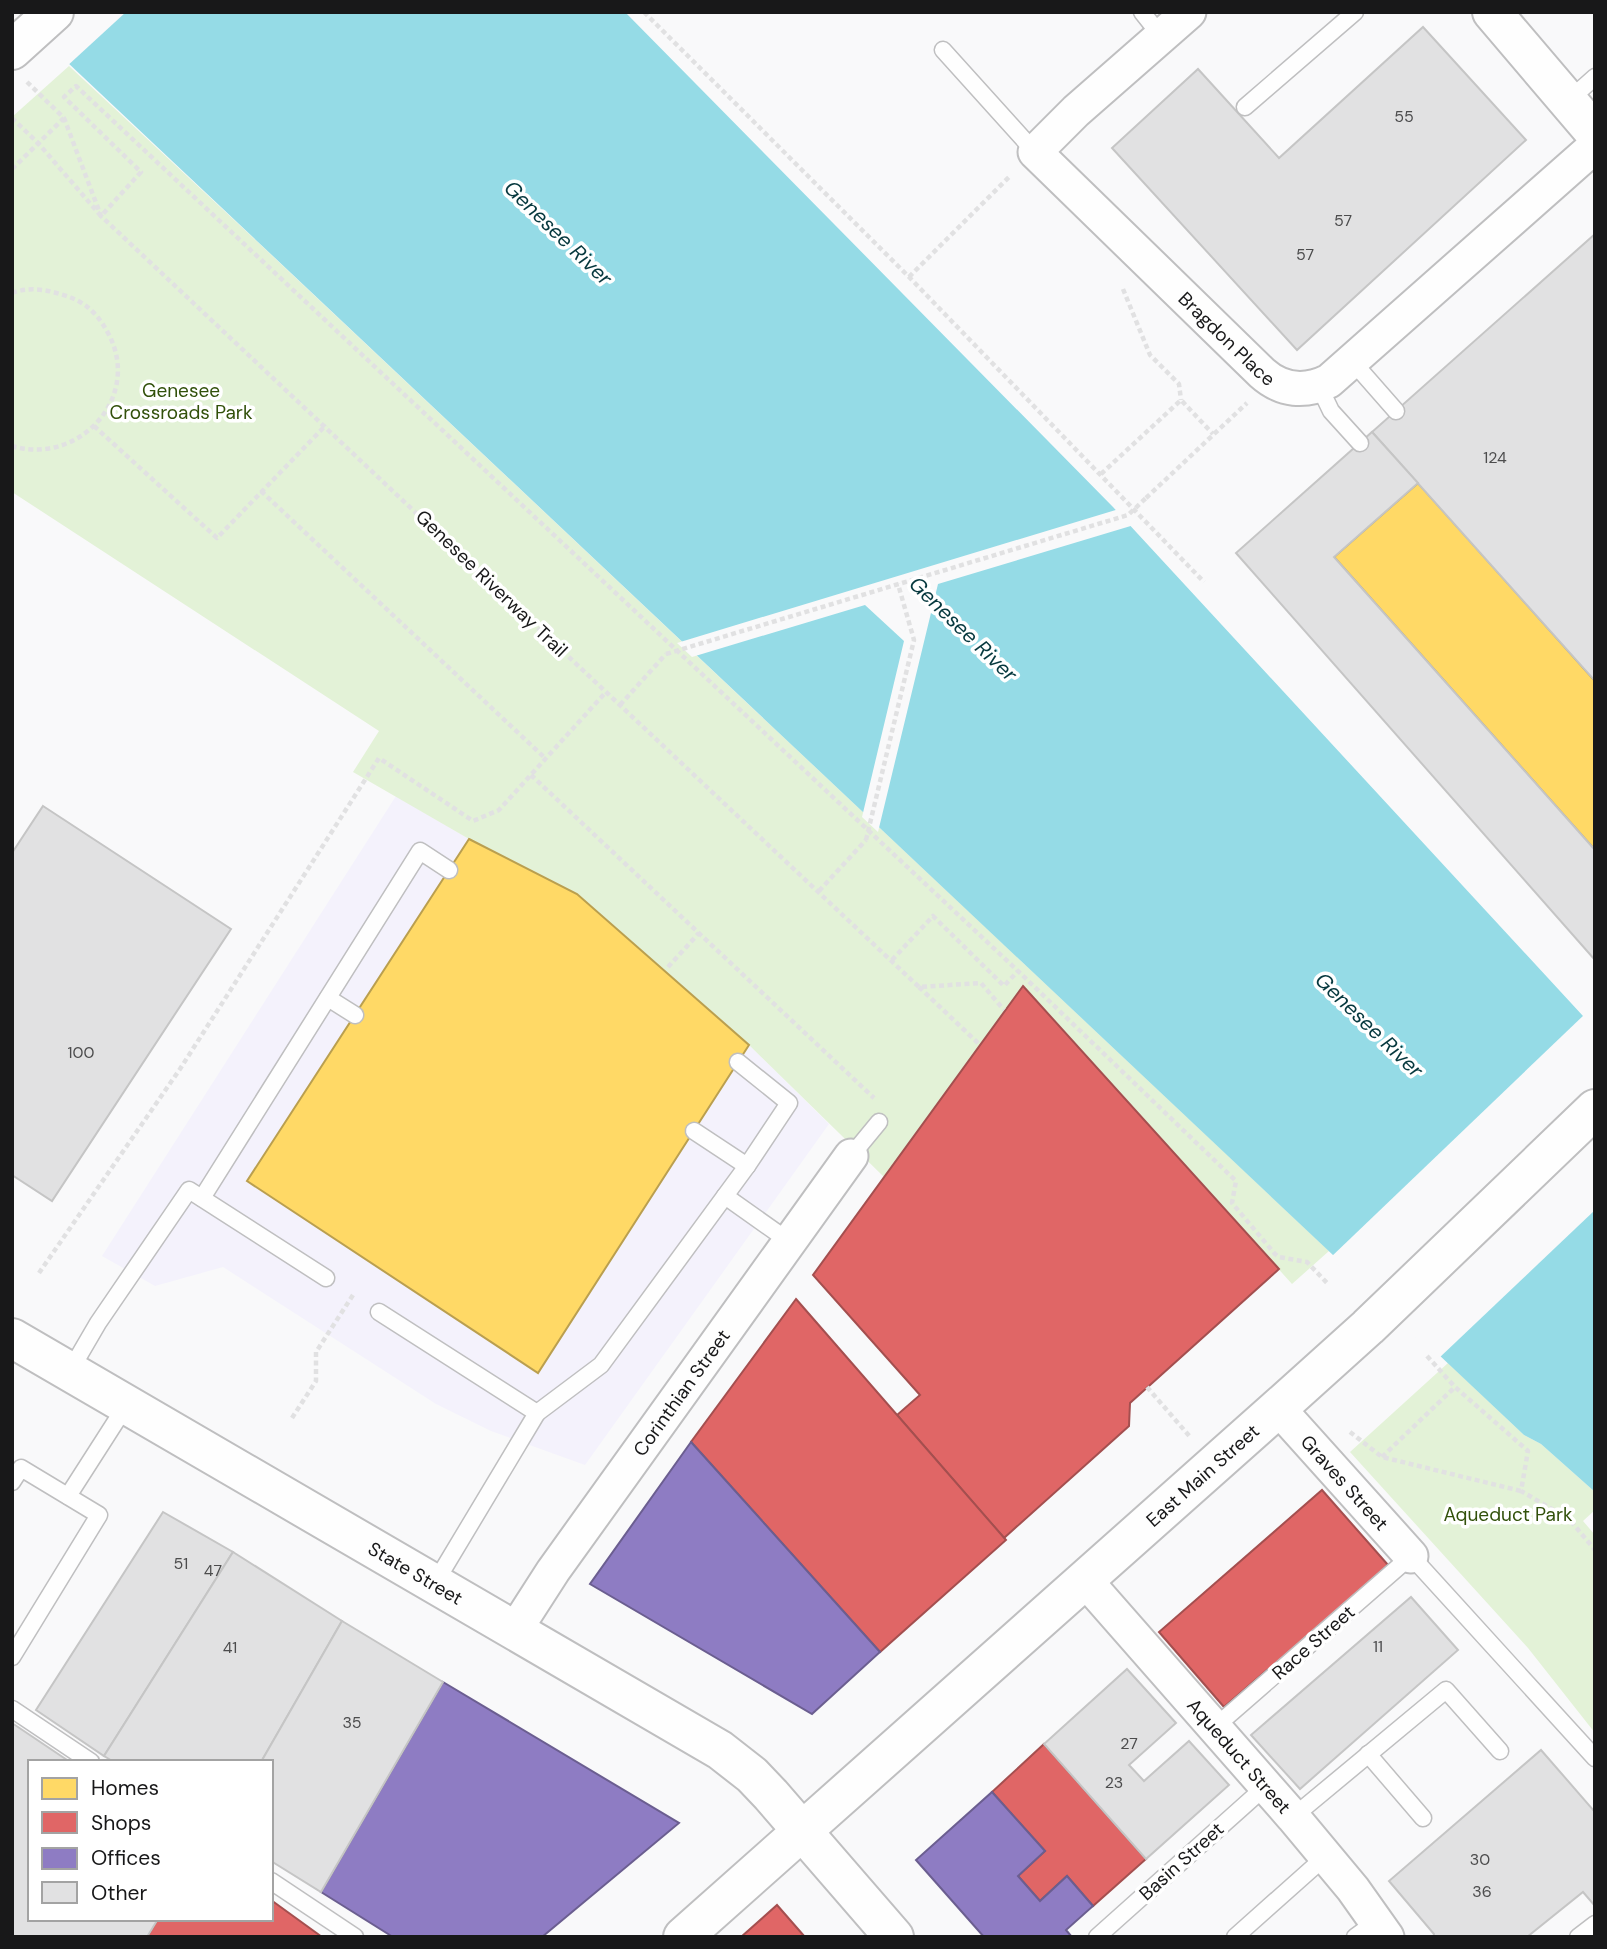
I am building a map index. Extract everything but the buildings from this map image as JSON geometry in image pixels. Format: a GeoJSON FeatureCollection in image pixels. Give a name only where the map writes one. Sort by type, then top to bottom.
{"type":"FeatureCollection","features":[{"type":"Feature","properties":{"kind":"main road"},"geometry":{"type":"LineString","coordinates":[[17,46],[54,12]]}},
{"type":"Feature","properties":{"kind":"main road"},"geometry":{"type":"LineString","coordinates":[[1492,12],[1581,89],[1595,132]]}},
{"type":"Feature","properties":{"kind":"main road","name":"East Main Street"},"geometry":{"type":"LineString","coordinates":[[683,1937],[1278,1408],[1367,1327],[1595,1109]]}},
{"type":"Feature","properties":{"kind":"main road","name":"State Street"},"geometry":{"type":"LineString","coordinates":[[12,1338],[720,1750],[752,1774],[894,1937]]}},
{"type":"Feature","properties":{"kind":"street"},"geometry":{"type":"LineString","coordinates":[[1026,160],[1076,111],[1152,24],[1189,12]]}},
{"type":"Feature","properties":{"kind":"street"},"geometry":{"type":"LineString","coordinates":[[1319,386],[1353,362],[1595,146]]}},
{"type":"Feature","properties":{"kind":"street","name":"Bragdon Place"},"geometry":{"type":"LineString","coordinates":[[1026,160],[1270,380],[1292,389],[1319,386]]}},
{"type":"Feature","properties":{"kind":"street","name":"Corinthian Street"},"geometry":{"type":"LineString","coordinates":[[515,1630],[553,1571],[851,1157]]}},
{"type":"Feature","properties":{"kind":"street","name":"Graves Street"},"geometry":{"type":"LineString","coordinates":[[1278,1408],[1411,1556]]}},
{"type":"Feature","properties":{"kind":"street","name":"Aqueduct Street"},"geometry":{"type":"LineString","coordinates":[[1085,1580],[1326,1856],[1373,1932]]}},
{"type":"Feature","properties":{"kind":"lane"},"geometry":{"type":"LineString","coordinates":[[1245,107],[1355,12]]}},
{"type":"Feature","properties":{"kind":"lane"},"geometry":{"type":"LineString","coordinates":[[943,50],[1026,160]]}},
{"type":"Feature","properties":{"kind":"lane"},"geometry":{"type":"LineString","coordinates":[[1353,362],[1396,411]]}},
{"type":"Feature","properties":{"kind":"lane"},"geometry":{"type":"LineString","coordinates":[[1319,386],[1331,411],[1360,443]]}},
{"type":"Feature","properties":{"kind":"lane"},"geometry":{"type":"LineString","coordinates":[[202,1198],[421,851],[449,870]]}},
{"type":"Feature","properties":{"kind":"lane"},"geometry":{"type":"LineString","coordinates":[[328,998],[355,1014]]}},
{"type":"Feature","properties":{"kind":"lane"},"geometry":{"type":"LineString","coordinates":[[435,1583],[537,1413],[601,1366],[747,1166],[789,1103],[738,1062]]}},
{"type":"Feature","properties":{"kind":"lane"},"geometry":{"type":"LineString","coordinates":[[851,1157],[878,1122]]}},
{"type":"Feature","properties":{"kind":"lane"},"geometry":{"type":"LineString","coordinates":[[694,1131],[747,1166]]}},
{"type":"Feature","properties":{"kind":"lane"},"geometry":{"type":"LineString","coordinates":[[70,1371],[98,1323],[189,1190],[326,1278]]}},
{"type":"Feature","properties":{"kind":"lane"},"geometry":{"type":"LineString","coordinates":[[724,1196],[790,1242]]}},
{"type":"Feature","properties":{"kind":"lane"},"geometry":{"type":"LineString","coordinates":[[379,1312],[537,1413]]}},
{"type":"Feature","properties":{"kind":"lane"},"geometry":{"type":"LineString","coordinates":[[68,1496],[127,1404]]}},
{"type":"Feature","properties":{"kind":"lane"},"geometry":{"type":"LineString","coordinates":[[12,1482],[21,1468],[99,1515],[12,1657]]}},
{"type":"Feature","properties":{"kind":"lane"},"geometry":{"type":"LineString","coordinates":[[1411,1556],[1595,1758]]}},
{"type":"Feature","properties":{"kind":"lane","name":"Race Street"},"geometry":{"type":"LineString","coordinates":[[1214,1727],[1411,1556]]}},
{"type":"Feature","properties":{"kind":"lane"},"geometry":{"type":"LineString","coordinates":[[1293,1817],[1446,1690],[1500,1751]]}},
{"type":"Feature","properties":{"kind":"lane"},"geometry":{"type":"LineString","coordinates":[[12,1709],[88,1760]]}},
{"type":"Feature","properties":{"kind":"lane"},"geometry":{"type":"LineString","coordinates":[[1368,1754],[1423,1818]]}},
{"type":"Feature","properties":{"kind":"lane","name":"Basin Street"},"geometry":{"type":"LineString","coordinates":[[1097,1937],[1266,1786]]}},
{"type":"Feature","properties":{"kind":"lane"},"geometry":{"type":"LineString","coordinates":[[1235,1937],[1326,1856]]}},
{"type":"Feature","properties":{"kind":"lane"},"geometry":{"type":"LineString","coordinates":[[273,1882],[355,1937]]}},
{"type":"Feature","properties":{"kind":"lane"},"geometry":{"type":"LineString","coordinates":[[1578,1937],[1595,1924]]}},
{"type":"Feature","properties":{"kind":"path"},"geometry":{"type":"LineString","coordinates":[[644,12],[909,277],[1204,582]]}},
{"type":"Feature","properties":{"kind":"path"},"geometry":{"type":"LineString","coordinates":[[12,117],[101,216],[141,172],[64,97],[76,86],[1017,971],[1236,1181],[1232,1203],[1275,1254],[1307,1262],[1327,1283]]}},
{"type":"Feature","properties":{"kind":"path","name":"Genesee Riverway Trail"},"geometry":{"type":"LineString","coordinates":[[32,87],[64,118],[101,216],[326,425],[979,1045]]}},
{"type":"Feature","properties":{"kind":"path"},"geometry":{"type":"LineString","coordinates":[[12,169],[64,118]]}},
{"type":"Feature","properties":{"kind":"path"},"geometry":{"type":"LineString","coordinates":[[909,277],[1026,160]]}},
{"type":"Feature","properties":{"kind":"path"},"geometry":{"type":"LineString","coordinates":[[1123,288],[1150,355],[1180,384],[1181,400],[1213,435]]}},
{"type":"Feature","properties":{"kind":"path"},"geometry":{"type":"LineString","coordinates":[[12,293],[43,289],[76,298],[98,315],[116,349],[118,379],[110,406],[87,433],[51,449],[23,449],[12,446]]}},
{"type":"Feature","properties":{"kind":"path"},"geometry":{"type":"LineString","coordinates":[[1101,474],[1181,400]]}},
{"type":"Feature","properties":{"kind":"path"},"geometry":{"type":"LineString","coordinates":[[620,705],[666,654],[1128,515],[1241,408]]}},
{"type":"Feature","properties":{"kind":"path"},"geometry":{"type":"LineString","coordinates":[[94,426],[217,538],[326,425]]}},
{"type":"Feature","properties":{"kind":"path"},"geometry":{"type":"LineString","coordinates":[[261,491],[545,759]]}},
{"type":"Feature","properties":{"kind":"path"},"geometry":{"type":"LineString","coordinates":[[819,891],[866,841],[914,640],[898,584]]}},
{"type":"Feature","properties":{"kind":"path"},"geometry":{"type":"LineString","coordinates":[[39,1273],[180,1069],[379,758],[473,821],[499,810],[606,692]]}},
{"type":"Feature","properties":{"kind":"path"},"geometry":{"type":"LineString","coordinates":[[531,775],[876,1101]]}},
{"type":"Feature","properties":{"kind":"path"},"geometry":{"type":"LineString","coordinates":[[892,960],[933,916],[1004,986],[1017,971]]}},
{"type":"Feature","properties":{"kind":"path"},"geometry":{"type":"LineString","coordinates":[[668,967],[699,933]]}},
{"type":"Feature","properties":{"kind":"path"},"geometry":{"type":"LineString","coordinates":[[919,987],[981,983],[1004,1010]]}},
{"type":"Feature","properties":{"kind":"path"},"geometry":{"type":"LineString","coordinates":[[1269,1258],[1275,1254]]}},
{"type":"Feature","properties":{"kind":"path"},"geometry":{"type":"LineString","coordinates":[[292,1418],[316,1381],[317,1352],[353,1295]]}},
{"type":"Feature","properties":{"kind":"path"},"geometry":{"type":"LineString","coordinates":[[1427,1356],[1455,1387],[1528,1451],[1521,1492]]}},
{"type":"Feature","properties":{"kind":"path"},"geometry":{"type":"LineString","coordinates":[[1147,1387],[1170,1412]]}},
{"type":"Feature","properties":{"kind":"path"},"geometry":{"type":"LineString","coordinates":[[1382,1457],[1455,1387]]}},
{"type":"Feature","properties":{"kind":"path"},"geometry":{"type":"LineString","coordinates":[[1350,1432],[1382,1457],[1521,1492],[1569,1519],[1595,1550]]}},
{"type":"Feature","properties":{"kind":"shaded area"},"geometry":{"type":"Polygon","coordinates":[[[396,796],[469,839],[577,894],[749,1045],[829,1124],[585,1465],[491,1431],[436,1404],[223,1267],[155,1286],[102,1256],[396,796]]]}},
{"type":"Feature","properties":{"kind":"green space","name":"Genesee Crossroads Park"},"geometry":{"type":"Polygon","coordinates":[[[69,66],[1329,1251],[1292,1284],[1023,986],[884,1177],[749,1045],[577,894],[469,839],[353,772],[379,731],[12,492],[12,117],[69,66]]]}},
{"type":"Feature","properties":{"kind":"green space","name":"Aqueduct Park"},"geometry":{"type":"Polygon","coordinates":[[[1448,1363],[1524,1435],[1541,1444],[1595,1492],[1595,1510],[1583,1521],[1595,1535],[1595,1733],[1528,1648],[1350,1452],[1448,1363]]]}},
{"type":"Feature","properties":{"kind":"water","name":"Genesee River"},"geometry":{"type":"Polygon","coordinates":[[[14,12],[625,12],[1113,507],[1595,1029],[1595,1492],[1541,1444],[1524,1435],[14,12]]]}},
{"type":"Feature","properties":{"kind":"pier"},"geometry":{"type":"Polygon","coordinates":[[[12,12],[126,12],[65,68],[12,12]]]}},
{"type":"Feature","properties":{"kind":"pier"},"geometry":{"type":"Polygon","coordinates":[[[1119,509],[1134,525],[938,584],[878,832],[862,817],[904,641],[865,605],[692,657],[677,643],[1119,509]]]}},
{"type":"Feature","properties":{"kind":"pier"},"geometry":{"type":"Polygon","coordinates":[[[1585,1014],[1595,1024],[1595,1210],[1438,1359],[1330,1258],[1585,1014]]]}}]}
